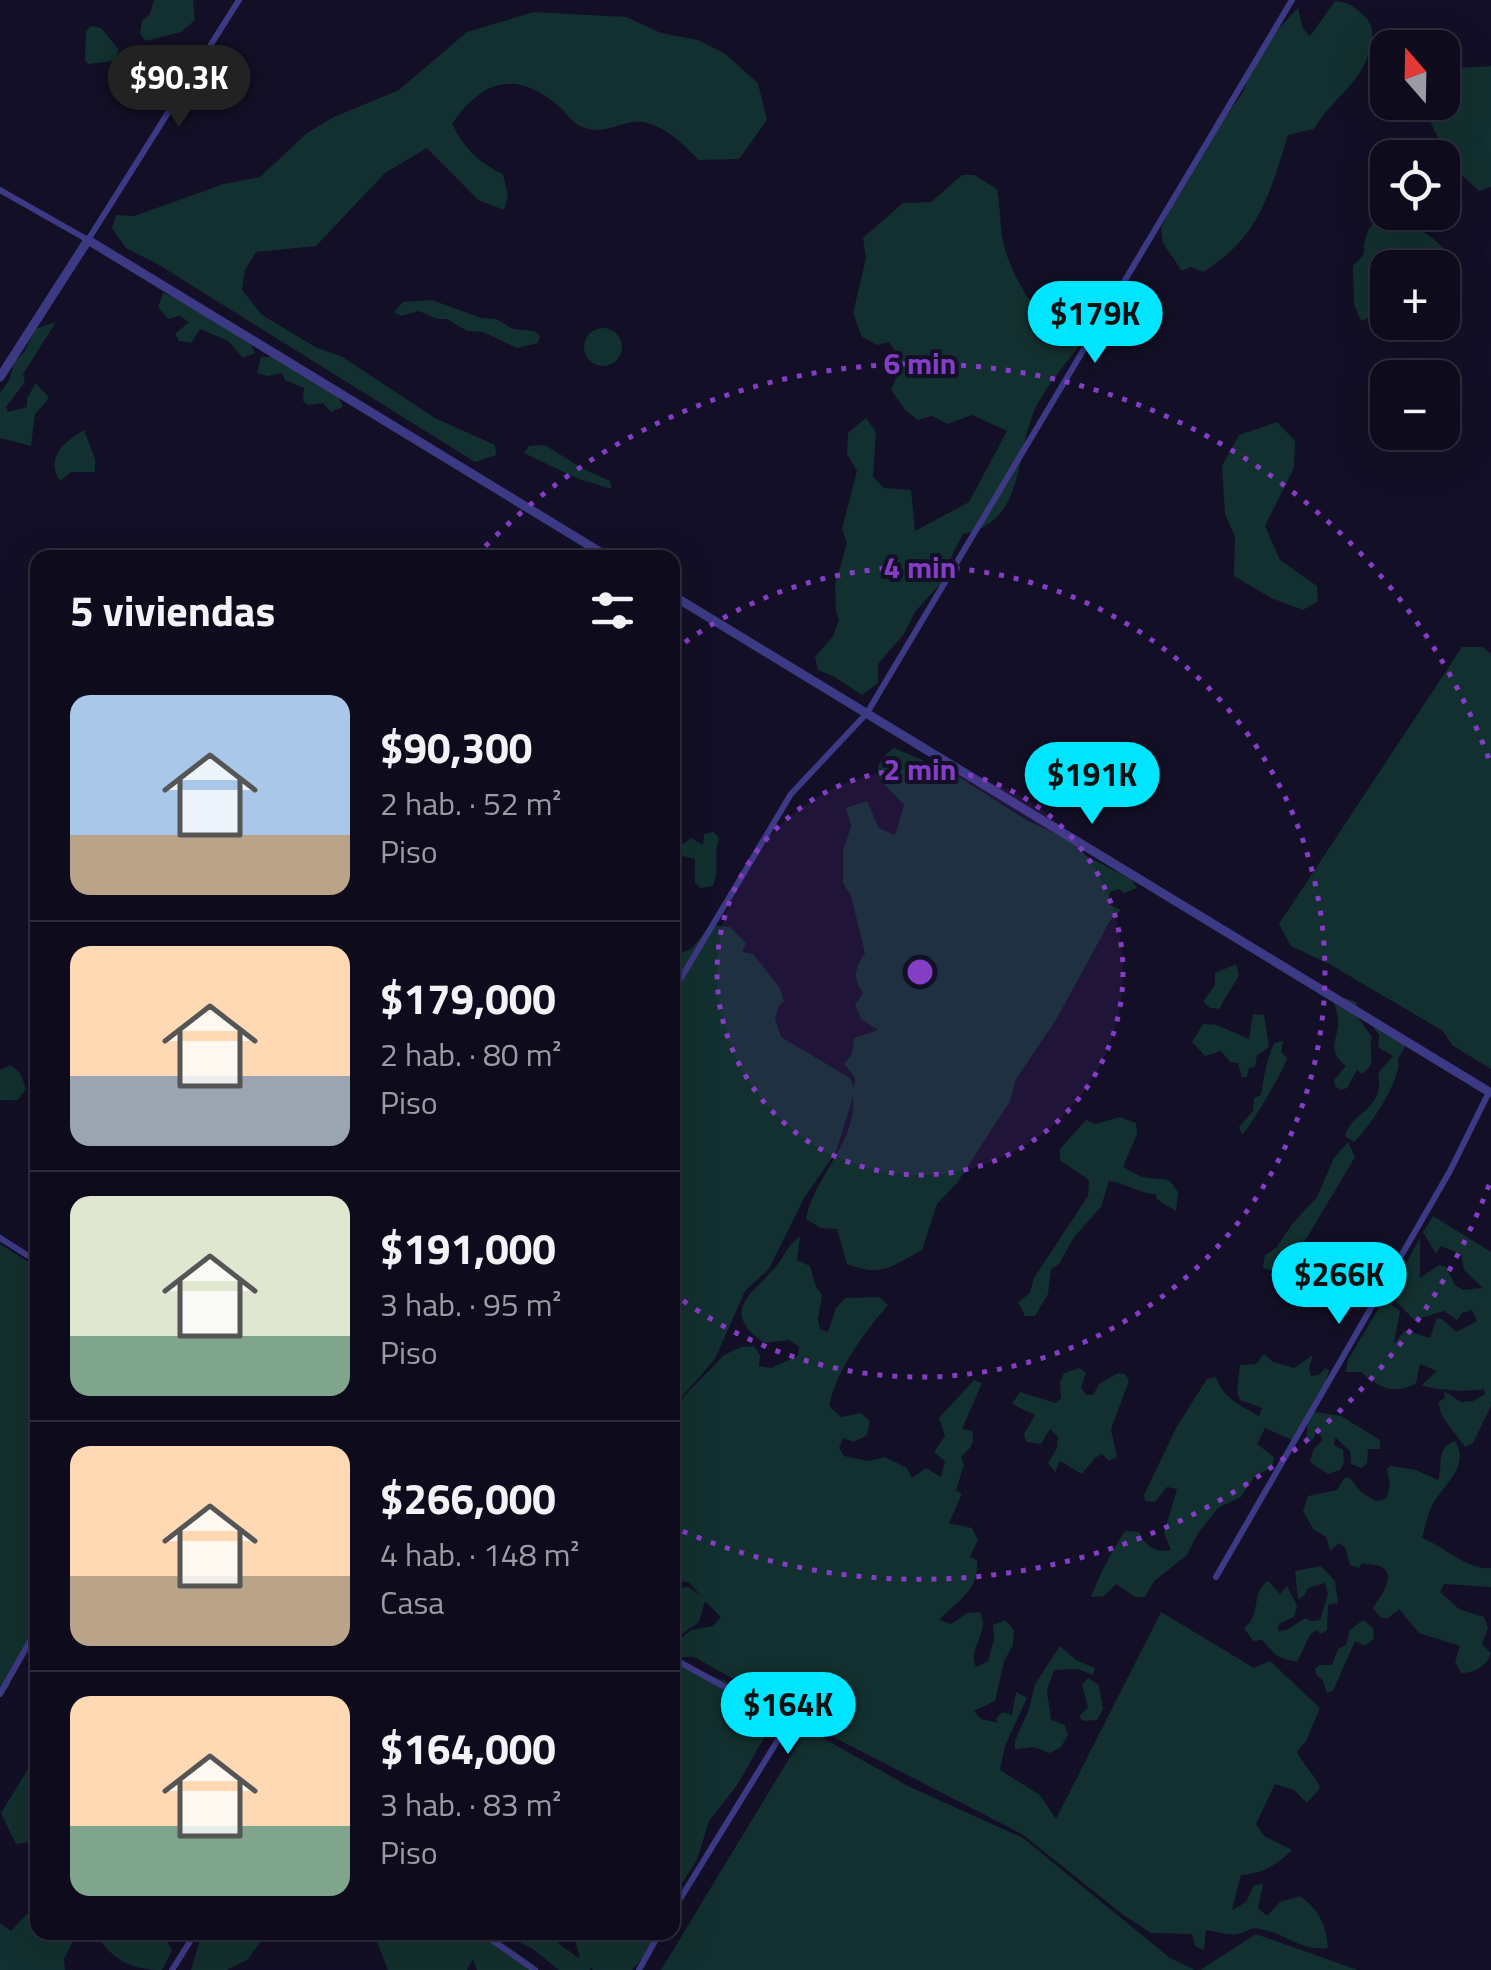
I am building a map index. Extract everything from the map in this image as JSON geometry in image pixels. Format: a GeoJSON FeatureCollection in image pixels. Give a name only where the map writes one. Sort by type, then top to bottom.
{"type":"FeatureCollection","features":[{"type":"Feature","properties":{"kind":"street"},"geometry":{"type":"LineString","coordinates":[[0,378],[239,0]]}},
{"type":"Feature","properties":{"kind":"street"},"geometry":{"type":"LineString","coordinates":[[680,980],[790,794],[868,713],[1292,0]]}},
{"type":"Feature","properties":{"kind":"street"},"geometry":{"type":"LineString","coordinates":[[0,190],[597,550]]}},
{"type":"Feature","properties":{"kind":"street"},"geometry":{"type":"LineString","coordinates":[[680,600],[1490,1092],[1450,1172],[1216,1577]]}},
{"type":"Feature","properties":{"kind":"street"},"geometry":{"type":"LineString","coordinates":[[0,1238],[30,1257]]}},
{"type":"Feature","properties":{"kind":"street"},"geometry":{"type":"LineString","coordinates":[[0,1694],[30,1642]]}},
{"type":"Feature","properties":{"kind":"street"},"geometry":{"type":"LineString","coordinates":[[680,1662],[789,1722],[680,1899]]}},
{"type":"Feature","properties":{"kind":"street"},"geometry":{"type":"LineString","coordinates":[[172,1970],[191,1940]]}},
{"type":"Feature","properties":{"kind":"street"},"geometry":{"type":"LineString","coordinates":[[492,1940],[535,1970]]}},
{"type":"Feature","properties":{"kind":"street"},"geometry":{"type":"LineString","coordinates":[[638,1970],[655,1940]]}},
{"type":"Feature","properties":{"kind":"green space"},"geometry":{"type":"Polygon","coordinates":[[[154,0],[193,0],[195,20],[181,32],[146,41],[140,34],[142,21],[150,14],[154,0]]]}},
{"type":"Feature","properties":{"kind":"green space"},"geometry":{"type":"Polygon","coordinates":[[[1335,1],[1354,7],[1372,30],[1367,58],[1355,80],[1314,129],[1288,135],[1268,195],[1250,229],[1222,259],[1203,272],[1191,267],[1182,271],[1163,243],[1161,228],[1197,156],[1243,92],[1252,65],[1271,37],[1298,8],[1303,29],[1310,36],[1335,1]]]}},
{"type":"Feature","properties":{"kind":"green space"},"geometry":{"type":"Polygon","coordinates":[[[534,12],[626,17],[661,33],[698,40],[724,53],[758,83],[767,120],[739,159],[699,160],[676,139],[648,123],[588,129],[539,92],[524,86],[498,85],[474,99],[452,124],[473,154],[503,174],[508,195],[504,210],[478,200],[427,148],[385,173],[316,246],[256,252],[245,270],[242,290],[262,315],[317,348],[341,356],[435,418],[495,445],[496,455],[475,462],[126,248],[112,228],[116,215],[134,216],[224,184],[260,177],[307,133],[334,117],[399,90],[467,32],[534,12]]]}},
{"type":"Feature","properties":{"kind":"green space"},"geometry":{"type":"Polygon","coordinates":[[[91,26],[101,28],[119,50],[114,61],[88,64],[85,60],[86,31],[91,26]]]}},
{"type":"Feature","properties":{"kind":"green space"},"geometry":{"type":"Polygon","coordinates":[[[1491,66],[1491,187],[1479,191],[1460,173],[1460,140],[1439,140],[1429,120],[1460,120],[1460,68],[1491,66]]]}},
{"type":"Feature","properties":{"kind":"green space"},"geometry":{"type":"Polygon","coordinates":[[[962,175],[974,175],[997,189],[1005,250],[1034,306],[1065,336],[1089,320],[1089,330],[1036,407],[1008,500],[984,527],[963,534],[942,582],[878,664],[878,683],[862,695],[818,670],[815,657],[833,636],[839,620],[835,585],[847,543],[842,529],[857,471],[847,454],[848,433],[866,418],[876,432],[873,476],[884,488],[911,490],[915,531],[969,502],[1007,431],[972,415],[947,424],[932,416],[918,420],[906,411],[891,390],[899,366],[893,349],[889,342],[877,345],[862,337],[853,313],[866,258],[863,238],[903,203],[931,202],[962,175]]]}},
{"type":"Feature","properties":{"kind":"green space"},"geometry":{"type":"Polygon","coordinates":[[[1368,230],[1419,230],[1443,248],[1370,250],[1370,317],[1361,321],[1354,304],[1353,266],[1364,254],[1368,230]]]}},
{"type":"Feature","properties":{"kind":"green space"},"geometry":{"type":"Polygon","coordinates":[[[163,293],[250,342],[255,353],[243,358],[228,341],[200,329],[191,343],[179,341],[175,334],[189,322],[180,316],[168,319],[158,307],[163,293]]]}},
{"type":"Feature","properties":{"kind":"green space"},"geometry":{"type":"Polygon","coordinates":[[[432,300],[481,318],[496,319],[513,329],[534,331],[540,336],[538,343],[517,348],[483,332],[467,331],[447,319],[419,311],[401,316],[394,312],[403,302],[432,300]]]}},
{"type":"Feature","properties":{"kind":"green space"},"geometry":{"type":"Polygon","coordinates":[[[56,322],[23,374],[25,382],[6,407],[8,412],[27,407],[27,398],[36,383],[49,398],[35,414],[31,446],[0,438],[0,393],[10,379],[14,362],[25,351],[35,329],[56,322]]]}},
{"type":"Feature","properties":{"kind":"green space"},"geometry":{"type":"Polygon","coordinates":[[[603,328],[616,334],[622,347],[616,360],[603,366],[590,360],[584,347],[590,334],[603,328]]]}},
{"type":"Feature","properties":{"kind":"green space"},"geometry":{"type":"Polygon","coordinates":[[[261,357],[276,357],[337,394],[343,407],[331,412],[323,403],[308,405],[303,401],[304,388],[285,380],[282,373],[257,373],[261,357]]]}},
{"type":"Feature","properties":{"kind":"green space"},"geometry":{"type":"Polygon","coordinates":[[[1277,422],[1295,441],[1294,468],[1265,526],[1280,560],[1317,586],[1318,601],[1303,610],[1271,598],[1234,576],[1235,537],[1225,514],[1222,466],[1239,435],[1277,422]]]}},
{"type":"Feature","properties":{"kind":"green space"},"geometry":{"type":"Polygon","coordinates":[[[84,430],[95,459],[95,472],[71,472],[60,481],[56,457],[64,445],[84,430]]]}},
{"type":"Feature","properties":{"kind":"green space"},"geometry":{"type":"Polygon","coordinates":[[[545,445],[610,481],[612,489],[576,478],[524,453],[529,446],[545,445]]]}},
{"type":"Feature","properties":{"kind":"green space"},"geometry":{"type":"Polygon","coordinates":[[[1462,647],[1482,647],[1491,654],[1491,1069],[1452,1045],[1443,1031],[1291,946],[1279,924],[1462,647]]]}},
{"type":"Feature","properties":{"kind":"green space"},"geometry":{"type":"Polygon","coordinates":[[[894,748],[953,773],[1026,820],[1076,843],[1086,856],[1131,879],[1137,888],[1124,893],[1119,889],[1110,892],[1108,904],[1121,910],[1111,919],[1056,1020],[1016,1079],[1010,1101],[957,1183],[937,1204],[922,1250],[886,1268],[859,1268],[847,1264],[837,1229],[821,1228],[806,1219],[817,1188],[842,1144],[848,1129],[853,1097],[836,1152],[804,1198],[769,1269],[745,1291],[715,1359],[680,1399],[680,953],[691,949],[711,925],[730,927],[746,943],[742,952],[753,954],[780,988],[784,1002],[779,1005],[775,1019],[781,1037],[850,1078],[854,1088],[855,1077],[844,1064],[852,1054],[854,1038],[878,1030],[861,1019],[855,1005],[863,993],[856,973],[865,953],[851,896],[843,883],[843,851],[851,826],[846,808],[867,801],[879,828],[895,835],[904,805],[880,778],[879,764],[894,748]]]}},
{"type":"Feature","properties":{"kind":"green space"},"geometry":{"type":"Polygon","coordinates":[[[713,832],[719,838],[713,886],[701,888],[695,883],[695,859],[683,856],[680,846],[691,838],[703,845],[704,834],[713,832]]]}},
{"type":"Feature","properties":{"kind":"green space"},"geometry":{"type":"Polygon","coordinates":[[[1236,964],[1239,975],[1220,1009],[1210,1008],[1203,1002],[1215,985],[1215,973],[1236,964]]]}},
{"type":"Feature","properties":{"kind":"green space"},"geometry":{"type":"Polygon","coordinates":[[[1333,999],[1357,1002],[1354,1012],[1372,1037],[1372,1057],[1367,1070],[1362,1074],[1357,1070],[1347,1088],[1341,1090],[1334,1080],[1346,1066],[1334,1049],[1338,1017],[1333,999]]]}},
{"type":"Feature","properties":{"kind":"green space"},"geometry":{"type":"Polygon","coordinates":[[[1253,1014],[1264,1015],[1269,1047],[1257,1055],[1255,1067],[1249,1068],[1247,1077],[1242,1077],[1238,1063],[1230,1062],[1221,1051],[1205,1056],[1192,1042],[1203,1024],[1217,1025],[1249,1039],[1253,1014]]]}},
{"type":"Feature","properties":{"kind":"green space"},"geometry":{"type":"Polygon","coordinates":[[[1376,1024],[1400,1035],[1405,1047],[1384,1102],[1354,1142],[1345,1136],[1373,1102],[1379,1085],[1378,1073],[1393,1056],[1378,1047],[1379,1035],[1373,1027],[1376,1024]]]}},
{"type":"Feature","properties":{"kind":"green space"},"geometry":{"type":"Polygon","coordinates":[[[1283,1041],[1285,1064],[1242,1135],[1239,1127],[1253,1111],[1254,1098],[1261,1095],[1274,1043],[1283,1041]]]}},
{"type":"Feature","properties":{"kind":"green space"},"geometry":{"type":"Polygon","coordinates":[[[11,1065],[20,1073],[26,1089],[18,1100],[0,1100],[0,1070],[11,1065]]]}},
{"type":"Feature","properties":{"kind":"green space"},"geometry":{"type":"Polygon","coordinates":[[[1120,1117],[1136,1123],[1137,1134],[1123,1167],[1142,1177],[1169,1180],[1178,1192],[1176,1211],[1155,1194],[1109,1181],[1101,1207],[1074,1237],[1059,1264],[1051,1269],[1048,1294],[1035,1316],[1025,1316],[1018,1302],[1030,1293],[1034,1278],[1088,1196],[1089,1180],[1060,1160],[1060,1149],[1086,1120],[1096,1124],[1120,1117]]]}},
{"type":"Feature","properties":{"kind":"green space"},"geometry":{"type":"Polygon","coordinates":[[[1348,1142],[1355,1157],[1306,1239],[1280,1273],[1263,1268],[1265,1255],[1277,1247],[1317,1197],[1334,1158],[1348,1142]]]}},
{"type":"Feature","properties":{"kind":"green space"},"geometry":{"type":"Polygon","coordinates":[[[1433,1216],[1491,1252],[1491,1406],[1473,1443],[1465,1447],[1442,1416],[1438,1402],[1445,1398],[1444,1391],[1461,1402],[1473,1401],[1485,1394],[1484,1389],[1435,1389],[1422,1385],[1437,1371],[1420,1364],[1416,1383],[1401,1389],[1380,1385],[1361,1372],[1346,1372],[1348,1360],[1384,1299],[1400,1311],[1394,1344],[1405,1330],[1430,1338],[1437,1318],[1456,1332],[1477,1321],[1472,1310],[1462,1313],[1457,1320],[1444,1311],[1414,1320],[1389,1294],[1420,1238],[1420,1278],[1439,1265],[1446,1267],[1455,1285],[1463,1290],[1483,1288],[1464,1270],[1461,1254],[1441,1246],[1436,1254],[1423,1232],[1433,1216]]]}},
{"type":"Feature","properties":{"kind":"green space"},"geometry":{"type":"Polygon","coordinates":[[[800,1237],[797,1260],[810,1266],[822,1295],[820,1329],[828,1332],[836,1308],[845,1298],[879,1297],[888,1305],[852,1352],[833,1392],[829,1406],[841,1417],[861,1413],[870,1421],[867,1435],[854,1442],[843,1438],[839,1448],[844,1456],[869,1461],[885,1457],[907,1468],[912,1478],[926,1468],[941,1477],[945,1461],[934,1452],[945,1436],[939,1418],[974,1380],[982,1383],[962,1429],[972,1431],[973,1439],[961,1457],[964,1465],[956,1490],[962,1494],[949,1523],[972,1528],[978,1540],[970,1557],[977,1560],[977,1571],[971,1588],[939,1620],[951,1624],[967,1613],[980,1612],[983,1627],[974,1653],[976,1667],[988,1661],[994,1640],[993,1625],[1005,1620],[1014,1630],[995,1701],[974,1711],[981,1719],[998,1723],[996,1719],[1002,1712],[1012,1715],[1016,1692],[1027,1698],[1005,1746],[1000,1770],[1040,1795],[1056,1819],[1161,1612],[1254,1668],[1270,1661],[1320,1708],[1297,1752],[1320,1788],[1307,1803],[1294,1790],[1275,1784],[1256,1824],[1264,1836],[1292,1850],[1269,1868],[1241,1875],[1232,1910],[1246,1902],[1254,1885],[1263,1884],[1258,1908],[1267,1916],[1280,1902],[1300,1896],[1320,1918],[1328,1948],[1310,1947],[1256,1929],[1234,1934],[1206,1930],[1204,1950],[1195,1946],[1192,1934],[1151,1933],[1022,1834],[810,1725],[792,1706],[767,1697],[778,1713],[738,1784],[709,1821],[697,1860],[680,1886],[680,1664],[762,1695],[694,1657],[680,1655],[680,1639],[691,1630],[713,1626],[721,1617],[705,1601],[699,1622],[680,1635],[680,1588],[688,1587],[700,1595],[689,1582],[680,1581],[680,1405],[724,1355],[741,1347],[754,1346],[760,1355],[759,1366],[771,1368],[798,1356],[799,1347],[789,1340],[764,1343],[750,1331],[742,1310],[745,1300],[800,1237]]]}},
{"type":"Feature","properties":{"kind":"green space"},"geometry":{"type":"Polygon","coordinates":[[[0,1244],[30,1263],[30,1638],[12,1671],[9,1687],[0,1691],[0,1244]]]}},
{"type":"Feature","properties":{"kind":"green space"},"geometry":{"type":"Polygon","coordinates":[[[1264,1354],[1273,1362],[1294,1368],[1313,1355],[1311,1376],[1319,1375],[1325,1368],[1329,1370],[1324,1389],[1292,1440],[1265,1428],[1257,1444],[1274,1457],[1272,1469],[1256,1474],[1241,1497],[1218,1508],[1187,1555],[1154,1581],[1145,1597],[1135,1597],[1116,1584],[1104,1596],[1091,1597],[1125,1531],[1139,1532],[1156,1550],[1171,1550],[1164,1533],[1177,1489],[1167,1487],[1155,1502],[1145,1501],[1144,1495],[1176,1428],[1207,1379],[1216,1377],[1228,1396],[1259,1416],[1262,1408],[1240,1400],[1237,1393],[1240,1365],[1256,1364],[1264,1354]]]}},
{"type":"Feature","properties":{"kind":"green space"},"geometry":{"type":"Polygon","coordinates":[[[1079,1368],[1086,1373],[1081,1387],[1086,1395],[1093,1395],[1099,1384],[1118,1373],[1125,1374],[1129,1381],[1111,1429],[1117,1457],[1109,1461],[1102,1454],[1082,1474],[1060,1461],[1055,1472],[1048,1463],[1057,1448],[1058,1437],[1050,1429],[1041,1444],[1026,1442],[1024,1434],[1035,1415],[1012,1404],[1020,1392],[1056,1403],[1061,1398],[1064,1373],[1079,1368]]]}},
{"type":"Feature","properties":{"kind":"green space"},"geometry":{"type":"Polygon","coordinates":[[[1314,1412],[1341,1416],[1380,1440],[1380,1449],[1368,1449],[1367,1463],[1362,1468],[1351,1464],[1350,1451],[1335,1437],[1334,1445],[1343,1450],[1344,1463],[1340,1470],[1328,1474],[1310,1462],[1314,1448],[1322,1441],[1316,1433],[1312,1441],[1306,1442],[1308,1422],[1314,1412]]]}},
{"type":"Feature","properties":{"kind":"green space"},"geometry":{"type":"Polygon","coordinates":[[[1455,1441],[1460,1460],[1432,1506],[1422,1538],[1465,1562],[1491,1568],[1491,1587],[1444,1584],[1440,1592],[1459,1609],[1484,1617],[1488,1628],[1482,1644],[1491,1653],[1489,1658],[1479,1668],[1461,1673],[1455,1662],[1460,1646],[1419,1633],[1399,1609],[1388,1618],[1381,1618],[1373,1608],[1388,1581],[1385,1570],[1362,1563],[1359,1568],[1350,1565],[1345,1547],[1339,1543],[1330,1551],[1326,1537],[1314,1530],[1303,1511],[1308,1496],[1337,1490],[1349,1477],[1362,1493],[1376,1501],[1386,1499],[1390,1486],[1387,1469],[1391,1466],[1416,1470],[1438,1480],[1444,1448],[1455,1441]]]}},
{"type":"Feature","properties":{"kind":"green space"},"geometry":{"type":"Polygon","coordinates":[[[1321,1566],[1335,1581],[1338,1603],[1328,1605],[1327,1630],[1310,1635],[1297,1662],[1277,1655],[1262,1640],[1253,1641],[1244,1628],[1253,1617],[1259,1592],[1268,1581],[1280,1594],[1287,1586],[1297,1606],[1294,1617],[1279,1624],[1278,1631],[1287,1630],[1305,1618],[1320,1620],[1328,1594],[1325,1583],[1308,1588],[1298,1599],[1295,1571],[1321,1566]]]}},
{"type":"Feature","properties":{"kind":"green space"},"geometry":{"type":"Polygon","coordinates":[[[1363,1620],[1373,1628],[1374,1639],[1365,1646],[1355,1641],[1333,1691],[1327,1693],[1315,1669],[1332,1665],[1338,1649],[1346,1645],[1350,1630],[1363,1620]]]}},
{"type":"Feature","properties":{"kind":"green space"},"geometry":{"type":"Polygon","coordinates":[[[1060,1646],[1076,1660],[1095,1668],[1093,1675],[1078,1669],[1054,1670],[1047,1690],[1051,1720],[1065,1725],[1068,1735],[1061,1747],[1050,1753],[1034,1747],[1015,1749],[1035,1684],[1060,1646]]]}},
{"type":"Feature","properties":{"kind":"green space"},"geometry":{"type":"Polygon","coordinates":[[[1088,1678],[1099,1685],[1103,1709],[1097,1720],[1084,1721],[1079,1717],[1088,1707],[1082,1685],[1088,1678]]]}},
{"type":"Feature","properties":{"kind":"green space"},"geometry":{"type":"Polygon","coordinates":[[[807,1729],[910,1787],[1023,1838],[1170,1958],[1195,1970],[661,1970],[807,1729]]]}},
{"type":"Feature","properties":{"kind":"green space"},"geometry":{"type":"Polygon","coordinates":[[[30,1766],[30,1842],[16,1844],[1,1813],[30,1766]]]}},
{"type":"Feature","properties":{"kind":"green space"},"geometry":{"type":"Polygon","coordinates":[[[30,1911],[30,1940],[74,1940],[64,1959],[65,1970],[0,1970],[0,1923],[11,1931],[30,1911]]]}},
{"type":"Feature","properties":{"kind":"green space"},"geometry":{"type":"Polygon","coordinates":[[[1256,1934],[1358,1970],[1200,1970],[1256,1934]]]}},
{"type":"Feature","properties":{"kind":"green space"},"geometry":{"type":"Polygon","coordinates":[[[100,1940],[166,1940],[172,1950],[162,1970],[131,1965],[100,1940]]]}},
{"type":"Feature","properties":{"kind":"green space"},"geometry":{"type":"Polygon","coordinates":[[[200,1940],[262,1940],[247,1960],[227,1970],[191,1970],[200,1940]]]}},
{"type":"Feature","properties":{"kind":"green space"},"geometry":{"type":"Polygon","coordinates":[[[499,1940],[538,1970],[477,1970],[473,1959],[467,1970],[388,1970],[377,1942],[499,1940]]]}},
{"type":"Feature","properties":{"kind":"green space"},"geometry":{"type":"Polygon","coordinates":[[[515,1940],[554,1940],[580,1959],[575,1940],[652,1940],[652,1947],[632,1970],[559,1970],[515,1940]]]}}]}
